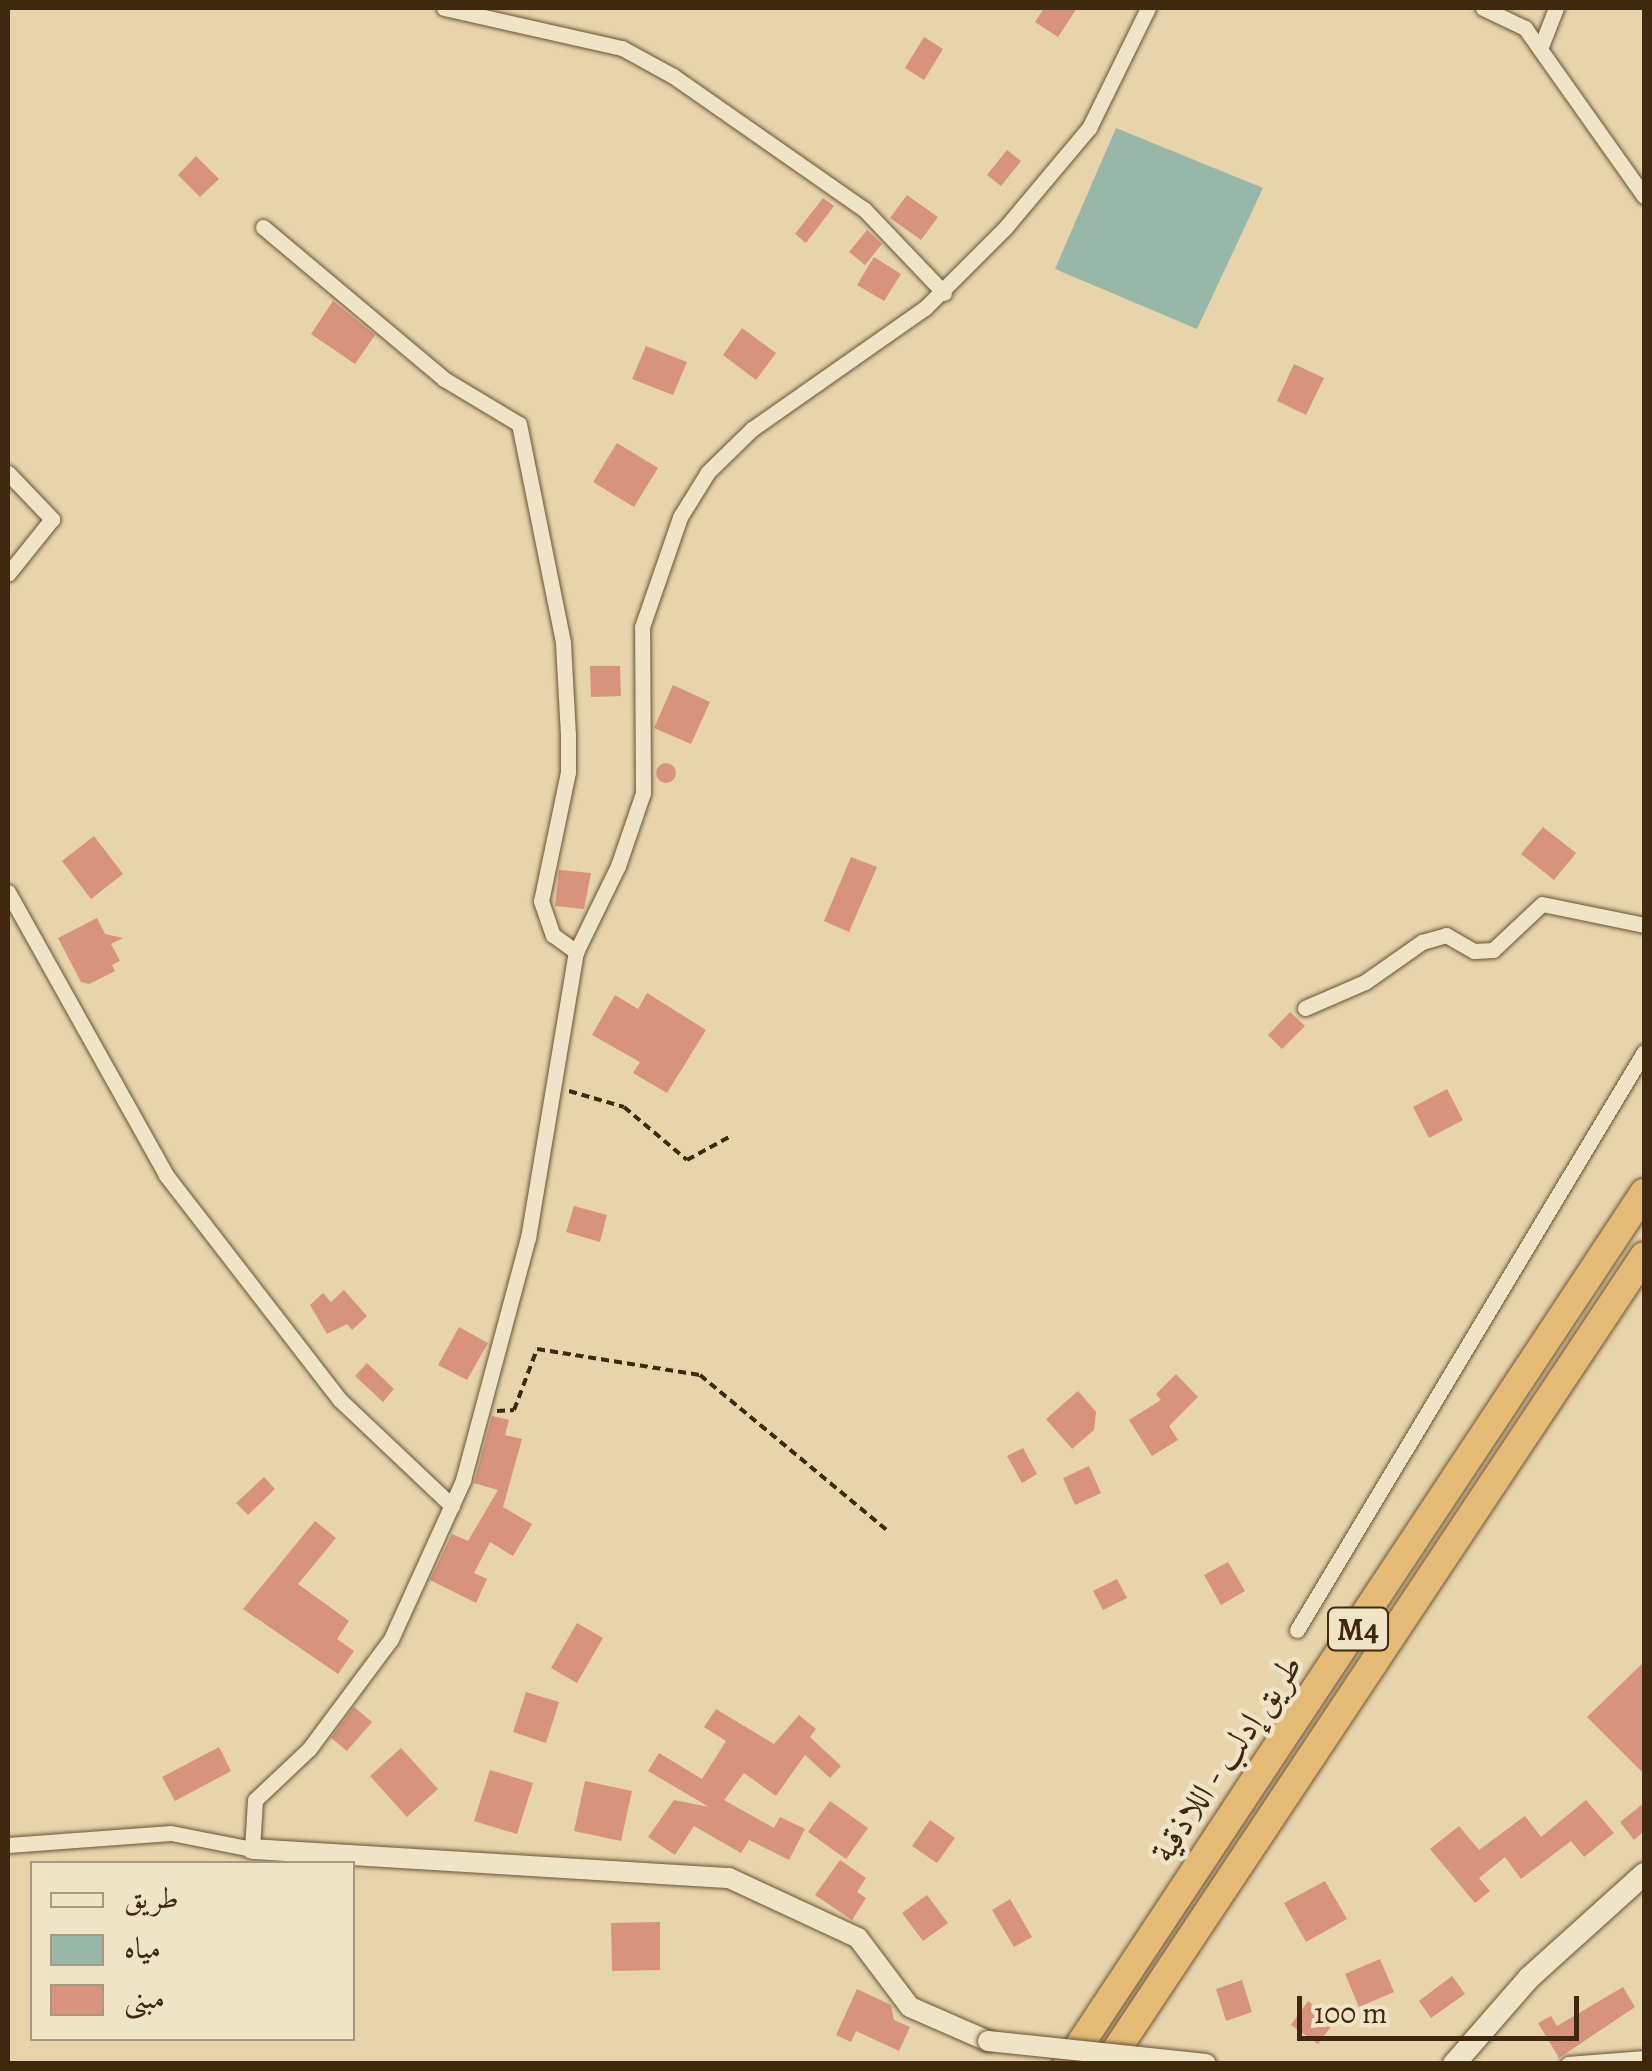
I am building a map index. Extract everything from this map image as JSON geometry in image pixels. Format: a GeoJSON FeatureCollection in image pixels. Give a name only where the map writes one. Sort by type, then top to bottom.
{"type":"FeatureCollection","features":[{"type":"Feature","properties":{"kind":"highway","name":"طريق إدلب - اللاذقية"},"geometry":{"type":"LineString","coordinates":[[1067,2064],[1644,1192]]}},
{"type":"Feature","properties":{"kind":"highway","name":"طريق إدلب - اللاذقية"},"geometry":{"type":"LineString","coordinates":[[1107,2064],[1644,1256]]}},
{"type":"Feature","properties":{"kind":"main road"},"geometry":{"type":"LineString","coordinates":[[1454,2064],[1529,1978],[1644,1874]]}},
{"type":"Feature","properties":{"kind":"street"},"geometry":{"type":"LineString","coordinates":[[444,8],[622,48],[673,76],[864,209],[944,293]]}},
{"type":"Feature","properties":{"kind":"street"},"geometry":{"type":"LineString","coordinates":[[252,1849],[254,1800],[309,1749],[381,1654],[406,1613],[452,1506],[528,1238],[576,952],[618,866],[642,793],[642,627],[680,517],[708,472],[752,429],[944,293],[1089,128],[1148,8]]}},
{"type":"Feature","properties":{"kind":"street"},"geometry":{"type":"LineString","coordinates":[[1483,8],[1512,18],[1540,49],[1644,196]]}},
{"type":"Feature","properties":{"kind":"street"},"geometry":{"type":"LineString","coordinates":[[1540,49],[1556,8]]}},
{"type":"Feature","properties":{"kind":"street"},"geometry":{"type":"LineString","coordinates":[[262,227],[444,379],[519,424],[563,642],[568,734],[568,772],[541,901],[554,935],[576,952]]}},
{"type":"Feature","properties":{"kind":"street"},"geometry":{"type":"LineString","coordinates":[[8,473],[52,520],[8,574]]}},
{"type":"Feature","properties":{"kind":"street"},"geometry":{"type":"LineString","coordinates":[[8,892],[166,1176],[340,1400],[452,1506]]}},
{"type":"Feature","properties":{"kind":"street"},"geometry":{"type":"LineString","coordinates":[[1305,1008],[1365,982],[1434,938],[1446,935],[1474,951],[1492,950],[1542,904],[1644,925]]}},
{"type":"Feature","properties":{"kind":"street"},"geometry":{"type":"LineString","coordinates":[[1297,1630],[1644,1052]]}},
{"type":"Feature","properties":{"kind":"street"},"geometry":{"type":"LineString","coordinates":[[8,1845],[171,1833],[252,1849],[729,1878],[858,1938],[910,2007],[988,2041],[1206,2064]]}},
{"type":"Feature","properties":{"kind":"street"},"geometry":{"type":"LineString","coordinates":[[1568,2064],[1644,2058]]}},
{"type":"Feature","properties":{"kind":"path"},"geometry":{"type":"LineString","coordinates":[[555,1087],[624,1107],[687,1160],[731,1136]]}},
{"type":"Feature","properties":{"kind":"path"},"geometry":{"type":"LineString","coordinates":[[480,1412],[514,1410],[537,1349],[700,1376],[887,1530]]}},
{"type":"Feature","properties":{"kind":"water"},"geometry":{"type":"Polygon","coordinates":[[[1116,128],[1263,188],[1197,329],[1055,269],[1116,128]]]}},
{"type":"Feature","properties":{"kind":"building"},"geometry":{"type":"Polygon","coordinates":[[[1044,8],[1077,8],[1058,37],[1035,22],[1044,8]]]}},
{"type":"Feature","properties":{"kind":"building"},"geometry":{"type":"Polygon","coordinates":[[[924,37],[943,49],[924,80],[905,68],[924,37]]]}},
{"type":"Feature","properties":{"kind":"building"},"geometry":{"type":"Polygon","coordinates":[[[1007,150],[1021,161],[1001,186],[987,175],[1007,150]]]}},
{"type":"Feature","properties":{"kind":"building"},"geometry":{"type":"Polygon","coordinates":[[[196,156],[219,179],[200,197],[178,175],[196,156]]]}},
{"type":"Feature","properties":{"kind":"building"},"geometry":{"type":"Polygon","coordinates":[[[907,195],[938,217],[921,240],[890,218],[907,195]]]}},
{"type":"Feature","properties":{"kind":"building"},"geometry":{"type":"Polygon","coordinates":[[[823,198],[834,206],[806,243],[795,234],[823,198]]]}},
{"type":"Feature","properties":{"kind":"building"},"geometry":{"type":"Polygon","coordinates":[[[867,230],[882,244],[865,265],[849,252],[867,230]]]}},
{"type":"Feature","properties":{"kind":"building"},"geometry":{"type":"Polygon","coordinates":[[[874,257],[901,274],[884,301],[857,285],[874,257]]]}},
{"type":"Feature","properties":{"kind":"building"},"geometry":{"type":"Polygon","coordinates":[[[333,301],[375,335],[355,364],[311,334],[333,301]]]}},
{"type":"Feature","properties":{"kind":"building"},"geometry":{"type":"Polygon","coordinates":[[[742,328],[776,353],[756,380],[723,355],[742,328]]]}},
{"type":"Feature","properties":{"kind":"building"},"geometry":{"type":"Polygon","coordinates":[[[646,346],[687,362],[673,395],[632,379],[646,346]]]}},
{"type":"Feature","properties":{"kind":"building"},"geometry":{"type":"Polygon","coordinates":[[[1294,364],[1324,378],[1306,415],[1277,401],[1294,364]]]}},
{"type":"Feature","properties":{"kind":"building"},"geometry":{"type":"Polygon","coordinates":[[[617,443],[658,468],[634,507],[593,482],[617,443]]]}},
{"type":"Feature","properties":{"kind":"building"},"geometry":{"type":"Polygon","coordinates":[[[590,666],[620,666],[621,696],[591,697],[590,666]]]}},
{"type":"Feature","properties":{"kind":"building"},"geometry":{"type":"Polygon","coordinates":[[[673,685],[710,702],[691,744],[654,728],[673,685]]]}},
{"type":"Feature","properties":{"kind":"building"},"geometry":{"type":"Polygon","coordinates":[[[662,763],[670,763],[676,773],[670,783],[662,783],[656,777],[656,769],[662,763]]]}},
{"type":"Feature","properties":{"kind":"building"},"geometry":{"type":"Polygon","coordinates":[[[1543,827],[1576,853],[1554,880],[1521,854],[1543,827]]]}},
{"type":"Feature","properties":{"kind":"building"},"geometry":{"type":"Polygon","coordinates":[[[94,836],[123,874],[91,899],[62,861],[94,836]]]}},
{"type":"Feature","properties":{"kind":"building"},"geometry":{"type":"Polygon","coordinates":[[[851,857],[877,867],[849,932],[824,921],[851,857]]]}},
{"type":"Feature","properties":{"kind":"building"},"geometry":{"type":"Polygon","coordinates":[[[559,870],[591,873],[584,909],[555,906],[559,870]]]}},
{"type":"Feature","properties":{"kind":"building"},"geometry":{"type":"Polygon","coordinates":[[[97,918],[105,934],[123,938],[111,944],[120,961],[112,965],[115,971],[89,984],[81,982],[58,938],[97,918]]]}},
{"type":"Feature","properties":{"kind":"building"},"geometry":{"type":"Polygon","coordinates":[[[647,993],[706,1030],[667,1093],[633,1073],[640,1062],[592,1035],[615,995],[638,1009],[647,993]]]}},
{"type":"Feature","properties":{"kind":"building"},"geometry":{"type":"Polygon","coordinates":[[[1290,1012],[1305,1026],[1282,1049],[1268,1035],[1290,1012]]]}},
{"type":"Feature","properties":{"kind":"building"},"geometry":{"type":"Polygon","coordinates":[[[1447,1089],[1463,1120],[1429,1138],[1413,1107],[1447,1089]]]}},
{"type":"Feature","properties":{"kind":"building"},"geometry":{"type":"Polygon","coordinates":[[[574,1206],[607,1215],[600,1242],[566,1232],[574,1206]]]}},
{"type":"Feature","properties":{"kind":"building"},"geometry":{"type":"Polygon","coordinates":[[[344,1290],[367,1316],[352,1330],[347,1324],[327,1334],[310,1305],[323,1293],[331,1302],[344,1290]]]}},
{"type":"Feature","properties":{"kind":"building"},"geometry":{"type":"Polygon","coordinates":[[[459,1327],[488,1343],[467,1380],[438,1365],[459,1327]]]}},
{"type":"Feature","properties":{"kind":"building"},"geometry":{"type":"Polygon","coordinates":[[[367,1363],[394,1389],[383,1402],[355,1376],[367,1363]]]}},
{"type":"Feature","properties":{"kind":"building"},"geometry":{"type":"Polygon","coordinates":[[[1176,1374],[1198,1397],[1169,1426],[1178,1440],[1152,1456],[1129,1420],[1161,1400],[1156,1394],[1176,1374]]]}},
{"type":"Feature","properties":{"kind":"building"},"geometry":{"type":"Polygon","coordinates":[[[1078,1391],[1096,1412],[1094,1430],[1072,1449],[1046,1419],[1078,1391]]]}},
{"type":"Feature","properties":{"kind":"building"},"geometry":{"type":"Polygon","coordinates":[[[492,1416],[509,1420],[505,1435],[522,1439],[503,1507],[532,1524],[513,1556],[490,1542],[474,1573],[487,1579],[476,1603],[430,1580],[452,1534],[468,1541],[498,1490],[474,1483],[492,1416]]]}},
{"type":"Feature","properties":{"kind":"building"},"geometry":{"type":"Polygon","coordinates":[[[1023,1448],[1037,1474],[1022,1483],[1007,1456],[1023,1448]]]}},
{"type":"Feature","properties":{"kind":"building"},"geometry":{"type":"Polygon","coordinates":[[[1089,1466],[1101,1493],[1075,1505],[1063,1478],[1089,1466]]]}},
{"type":"Feature","properties":{"kind":"building"},"geometry":{"type":"Polygon","coordinates":[[[264,1477],[275,1489],[248,1515],[236,1503],[264,1477]]]}},
{"type":"Feature","properties":{"kind":"building"},"geometry":{"type":"Polygon","coordinates":[[[315,1521],[336,1538],[298,1584],[349,1621],[337,1639],[354,1651],[338,1674],[243,1609],[315,1521]]]}},
{"type":"Feature","properties":{"kind":"building"},"geometry":{"type":"Polygon","coordinates":[[[1228,1562],[1245,1591],[1221,1605],[1204,1575],[1228,1562]]]}},
{"type":"Feature","properties":{"kind":"building"},"geometry":{"type":"Polygon","coordinates":[[[1117,1579],[1127,1598],[1103,1610],[1093,1591],[1117,1579]]]}},
{"type":"Feature","properties":{"kind":"building"},"geometry":{"type":"Polygon","coordinates":[[[577,1623],[603,1638],[577,1683],[551,1668],[577,1623]]]}},
{"type":"Feature","properties":{"kind":"building"},"geometry":{"type":"Polygon","coordinates":[[[1644,1662],[1644,1774],[1587,1717],[1644,1662]]]}},
{"type":"Feature","properties":{"kind":"building"},"geometry":{"type":"Polygon","coordinates":[[[526,1692],[559,1702],[546,1743],[513,1732],[526,1692]]]}},
{"type":"Feature","properties":{"kind":"building"},"geometry":{"type":"Polygon","coordinates":[[[354,1707],[372,1722],[347,1751],[331,1738],[354,1707]]]}},
{"type":"Feature","properties":{"kind":"building"},"geometry":{"type":"Polygon","coordinates":[[[716,1709],[774,1744],[799,1715],[816,1729],[810,1737],[841,1766],[830,1778],[805,1755],[776,1796],[744,1773],[724,1800],[774,1828],[780,1817],[805,1829],[789,1860],[749,1840],[741,1853],[694,1826],[675,1855],[648,1837],[674,1800],[709,1807],[648,1771],[659,1753],[702,1779],[726,1741],[704,1727],[716,1709]]]}},
{"type":"Feature","properties":{"kind":"building"},"geometry":{"type":"Polygon","coordinates":[[[219,1747],[231,1771],[175,1801],[162,1777],[219,1747]]]}},
{"type":"Feature","properties":{"kind":"building"},"geometry":{"type":"Polygon","coordinates":[[[401,1748],[438,1789],[407,1817],[370,1776],[401,1748]]]}},
{"type":"Feature","properties":{"kind":"building"},"geometry":{"type":"Polygon","coordinates":[[[490,1770],[533,1783],[517,1834],[474,1821],[490,1770]]]}},
{"type":"Feature","properties":{"kind":"building"},"geometry":{"type":"Polygon","coordinates":[[[585,1781],[632,1791],[621,1841],[574,1831],[585,1781]]]}},
{"type":"Feature","properties":{"kind":"building"},"geometry":{"type":"Polygon","coordinates":[[[1586,1800],[1614,1833],[1584,1857],[1571,1841],[1521,1879],[1505,1857],[1479,1878],[1490,1891],[1475,1903],[1430,1849],[1459,1826],[1479,1850],[1525,1816],[1541,1837],[1586,1800]]]}},
{"type":"Feature","properties":{"kind":"building"},"geometry":{"type":"Polygon","coordinates":[[[830,1801],[868,1828],[846,1859],[808,1832],[830,1801]]]}},
{"type":"Feature","properties":{"kind":"building"},"geometry":{"type":"Polygon","coordinates":[[[1644,1803],[1644,1831],[1634,1840],[1620,1822],[1644,1803]]]}},
{"type":"Feature","properties":{"kind":"building"},"geometry":{"type":"Polygon","coordinates":[[[930,1820],[955,1838],[937,1863],[912,1846],[930,1820]]]}},
{"type":"Feature","properties":{"kind":"building"},"geometry":{"type":"Polygon","coordinates":[[[840,1860],[866,1878],[857,1892],[866,1898],[852,1920],[815,1895],[840,1860]]]}},
{"type":"Feature","properties":{"kind":"building"},"geometry":{"type":"Polygon","coordinates":[[[1325,1881],[1347,1919],[1306,1942],[1284,1903],[1325,1881]]]}},
{"type":"Feature","properties":{"kind":"building"},"geometry":{"type":"Polygon","coordinates":[[[927,1895],[948,1923],[923,1941],[902,1913],[927,1895]]]}},
{"type":"Feature","properties":{"kind":"building"},"geometry":{"type":"Polygon","coordinates":[[[1010,1899],[1032,1937],[1014,1947],[992,1910],[1010,1899]]]}},
{"type":"Feature","properties":{"kind":"building"},"geometry":{"type":"Polygon","coordinates":[[[660,1922],[660,1970],[612,1971],[611,1923],[660,1922]]]}},
{"type":"Feature","properties":{"kind":"building"},"geometry":{"type":"Polygon","coordinates":[[[1380,1959],[1394,1992],[1359,2007],[1345,1974],[1380,1959]]]}},
{"type":"Feature","properties":{"kind":"building"},"geometry":{"type":"Polygon","coordinates":[[[1452,1976],[1465,1994],[1431,2018],[1419,2001],[1452,1976]]]}},
{"type":"Feature","properties":{"kind":"building"},"geometry":{"type":"Polygon","coordinates":[[[1242,1980],[1252,2012],[1226,2021],[1216,1989],[1242,1980]]]}},
{"type":"Feature","properties":{"kind":"building"},"geometry":{"type":"Polygon","coordinates":[[[1623,1987],[1635,2007],[1559,2058],[1538,2023],[1551,2016],[1557,2026],[1623,1987]]]}},
{"type":"Feature","properties":{"kind":"building"},"geometry":{"type":"Polygon","coordinates":[[[857,1989],[891,2005],[894,2020],[910,2027],[899,2051],[856,2031],[851,2042],[836,2035],[857,1989]]]}},
{"type":"Feature","properties":{"kind":"building"},"geometry":{"type":"Polygon","coordinates":[[[1308,2001],[1335,2021],[1318,2044],[1291,2025],[1308,2001]]]}}]}
